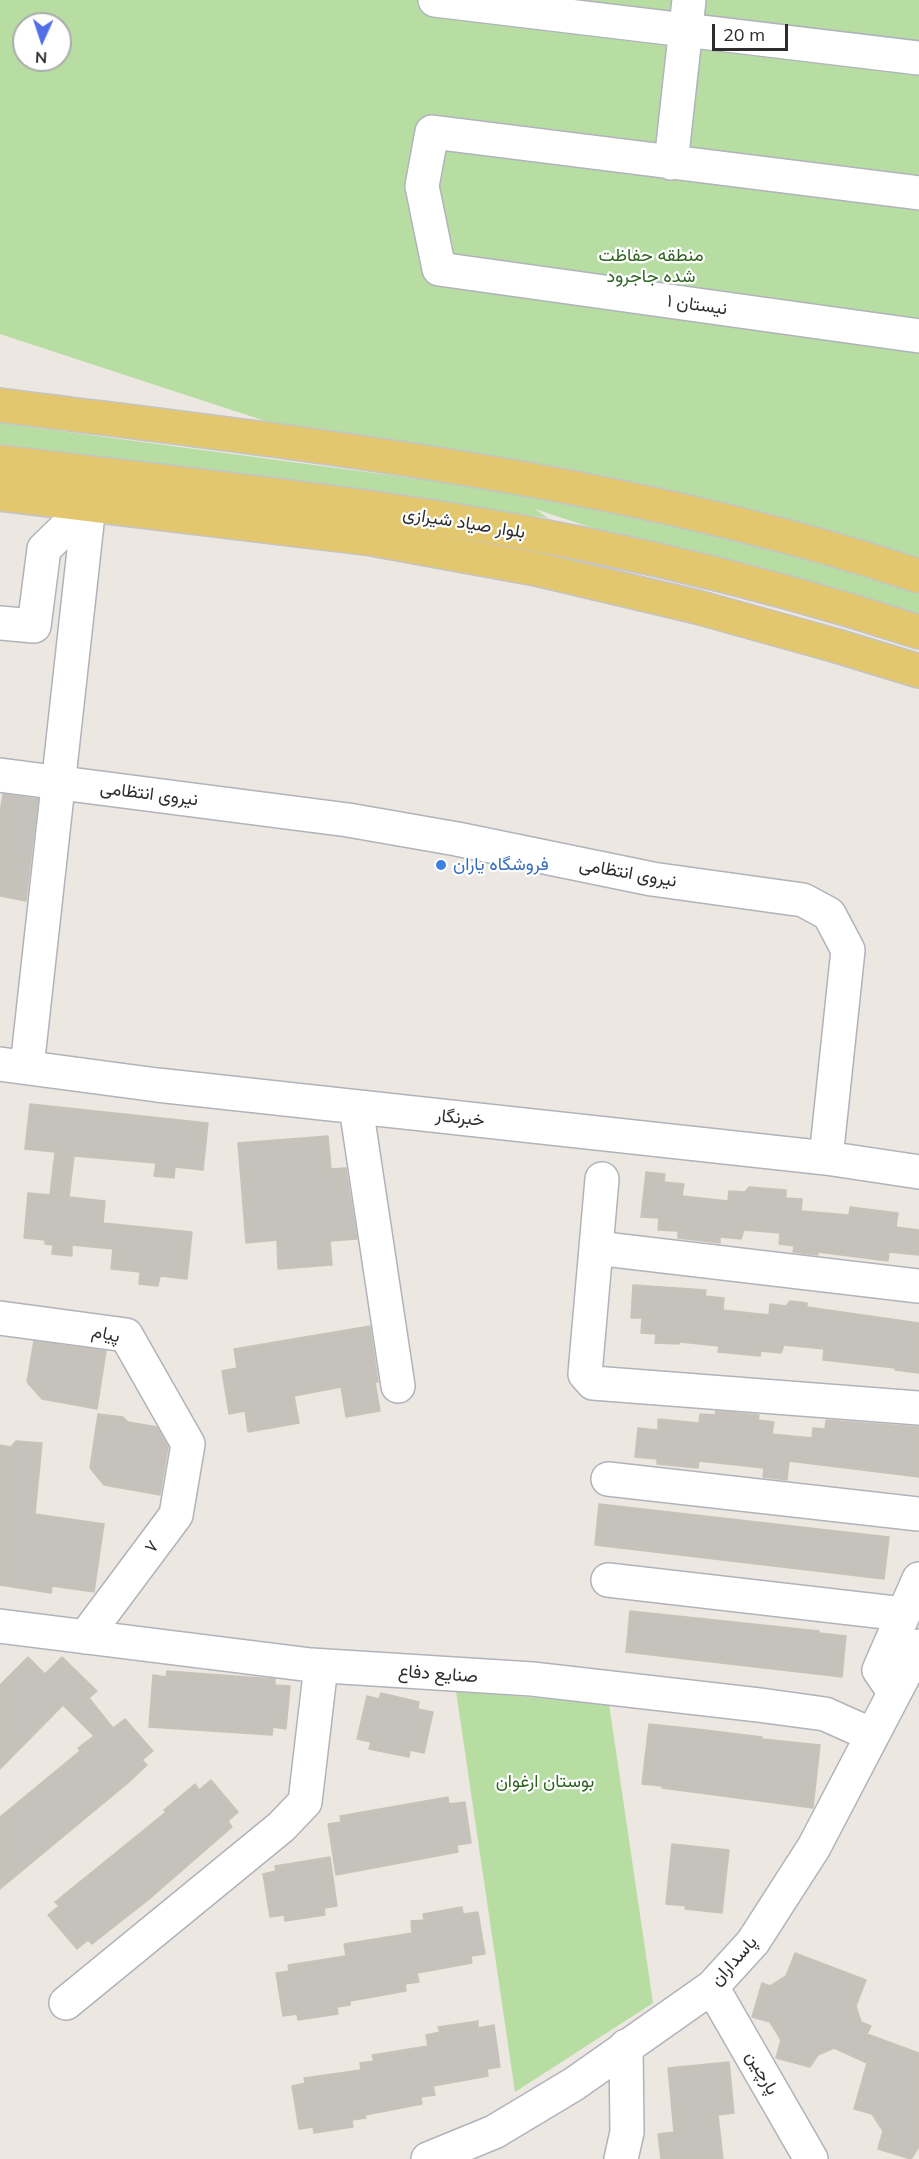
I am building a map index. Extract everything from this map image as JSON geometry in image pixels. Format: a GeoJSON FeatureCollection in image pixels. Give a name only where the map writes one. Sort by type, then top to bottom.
{"type":"FeatureCollection","features":[{"type":"Feature","properties":{"kind":"main road"},"geometry":{"type":"LineString","coordinates":[[0,405],[382,455],[551,483],[715,518],[863,557],[919,576]]}},
{"type":"Feature","properties":{"kind":"main road","name":"بلوار صیاد شیرازی"},"geometry":{"type":"LineString","coordinates":[[0,462],[375,508],[541,536],[702,570],[847,609],[919,632]]}},
{"type":"Feature","properties":{"kind":"main road"},"geometry":{"type":"LineString","coordinates":[[0,494],[372,539],[536,569],[696,607],[919,671]]}},
{"type":"Feature","properties":{"kind":"street"},"geometry":{"type":"LineString","coordinates":[[435,0],[688,15],[919,58]]}},
{"type":"Feature","properties":{"kind":"street"},"geometry":{"type":"LineString","coordinates":[[688,15],[671,163],[919,193]]}},
{"type":"Feature","properties":{"kind":"street","name":"نیستان ۱"},"geometry":{"type":"LineString","coordinates":[[671,163],[432,132],[422,186],[439,269],[919,336]]}},
{"type":"Feature","properties":{"kind":"street"},"geometry":{"type":"LineString","coordinates":[[0,623],[34,626],[44,549],[89,505]]}},
{"type":"Feature","properties":{"kind":"street"},"geometry":{"type":"LineString","coordinates":[[14,1066],[58,783],[89,505]]}},
{"type":"Feature","properties":{"kind":"street","name":"نیروی انتظامی"},"geometry":{"type":"LineString","coordinates":[[0,775],[348,820],[457,839],[652,879],[803,900],[829,915],[848,950],[826,1158]]}},
{"type":"Feature","properties":{"kind":"street","name":"خبرنگار"},"geometry":{"type":"LineString","coordinates":[[14,1066],[157,1085],[826,1158],[919,1172]]}},
{"type":"Feature","properties":{"kind":"street"},"geometry":{"type":"LineString","coordinates":[[356,1107],[398,1386]]}},
{"type":"Feature","properties":{"kind":"street"},"geometry":{"type":"LineString","coordinates":[[602,1179],[585,1374],[593,1383],[919,1408]]}},
{"type":"Feature","properties":{"kind":"street"},"geometry":{"type":"LineString","coordinates":[[596,1248],[919,1286]]}},
{"type":"Feature","properties":{"kind":"street","name":"پیام"},"geometry":{"type":"LineString","coordinates":[[0,1318],[126,1335],[188,1444]]}},
{"type":"Feature","properties":{"kind":"street","name":"۷"},"geometry":{"type":"LineString","coordinates":[[85,1637],[176,1515],[188,1444]]}},
{"type":"Feature","properties":{"kind":"street"},"geometry":{"type":"LineString","coordinates":[[608,1479],[919,1514]]}},
{"type":"Feature","properties":{"kind":"street"},"geometry":{"type":"LineString","coordinates":[[894,1692],[879,1670],[919,1579]]}},
{"type":"Feature","properties":{"kind":"street"},"geometry":{"type":"LineString","coordinates":[[608,1580],[903,1614]]}},
{"type":"Feature","properties":{"kind":"street","name":"صنایع دفاع"},"geometry":{"type":"LineString","coordinates":[[0,1626],[321,1666],[532,1679],[770,1707],[825,1714],[872,1735]]}},
{"type":"Feature","properties":{"kind":"street","name":"پاسداران"},"geometry":{"type":"LineString","coordinates":[[428,2159],[494,2132],[574,2084],[712,1987],[753,1942],[814,1847],[919,1646]]}},
{"type":"Feature","properties":{"kind":"street"},"geometry":{"type":"LineString","coordinates":[[66,2003],[281,1827],[305,1802],[321,1666]]}},
{"type":"Feature","properties":{"kind":"street","name":"پارچین"},"geometry":{"type":"LineString","coordinates":[[712,1987],[811,2159]]}},
{"type":"Feature","properties":{"kind":"street"},"geometry":{"type":"LineString","coordinates":[[621,2159],[627,2132],[626,2046]]}},
{"type":"Feature","properties":{"kind":"green space","name":"منطقه حفاظت شده جاجرود"},"geometry":{"type":"Polygon","coordinates":[[[0,0],[919,0],[919,635],[535,509],[548,518],[0,444],[0,423],[457,484],[0,334],[0,0]]]}},
{"type":"Feature","properties":{"kind":"green space","name":"بوستان ارغوان"},"geometry":{"type":"Polygon","coordinates":[[[456,1691],[609,1704],[653,2003],[515,2092],[456,1691]]]}},
{"type":"Feature","properties":{"kind":"building"},"geometry":{"type":"Polygon","coordinates":[[[3,794],[38,799],[26,901],[0,896],[0,813],[3,794]]]}},
{"type":"Feature","properties":{"kind":"building"},"geometry":{"type":"Polygon","coordinates":[[[30,1104],[208,1123],[203,1170],[175,1167],[174,1178],[154,1176],[156,1163],[74,1156],[69,1197],[105,1201],[103,1223],[192,1232],[187,1279],[160,1276],[158,1286],[139,1284],[140,1272],[111,1269],[113,1249],[72,1245],[72,1256],[52,1254],[53,1245],[45,1244],[45,1240],[24,1238],[28,1193],[50,1195],[55,1152],[25,1149],[30,1104]]]}},
{"type":"Feature","properties":{"kind":"building"},"geometry":{"type":"Polygon","coordinates":[[[328,1136],[331,1169],[346,1168],[357,1239],[330,1241],[332,1265],[278,1269],[277,1240],[246,1243],[238,1143],[328,1136]]]}},
{"type":"Feature","properties":{"kind":"building"},"geometry":{"type":"Polygon","coordinates":[[[646,1172],[665,1174],[664,1182],[684,1184],[682,1196],[728,1201],[729,1191],[745,1192],[749,1187],[786,1190],[786,1198],[802,1199],[801,1211],[849,1215],[850,1207],[898,1213],[896,1227],[919,1230],[919,1255],[889,1252],[888,1261],[818,1252],[818,1255],[793,1252],[794,1246],[779,1244],[780,1233],[744,1230],[741,1239],[720,1237],[720,1243],[678,1238],[678,1231],[658,1230],[659,1218],[641,1217],[646,1172]]]}},
{"type":"Feature","properties":{"kind":"building"},"geometry":{"type":"Polygon","coordinates":[[[633,1285],[706,1290],[705,1296],[724,1298],[723,1310],[769,1315],[770,1304],[786,1306],[790,1301],[807,1303],[807,1307],[919,1323],[919,1373],[823,1360],[824,1349],[784,1345],[781,1353],[761,1351],[760,1356],[718,1352],[719,1346],[680,1342],[679,1344],[655,1343],[656,1334],[641,1333],[642,1318],[631,1318],[633,1285]]]}},
{"type":"Feature","properties":{"kind":"building"},"geometry":{"type":"Polygon","coordinates":[[[370,1326],[380,1411],[346,1417],[341,1387],[294,1396],[299,1423],[248,1432],[245,1411],[229,1414],[222,1371],[237,1368],[234,1349],[370,1326]]]}},
{"type":"Feature","properties":{"kind":"building"},"geometry":{"type":"Polygon","coordinates":[[[34,1341],[106,1351],[97,1409],[42,1399],[27,1382],[34,1341]]]}},
{"type":"Feature","properties":{"kind":"building"},"geometry":{"type":"Polygon","coordinates":[[[716,1411],[759,1415],[758,1420],[774,1422],[772,1434],[812,1438],[813,1428],[825,1429],[826,1420],[919,1427],[919,1477],[789,1461],[787,1480],[763,1477],[764,1468],[699,1461],[698,1468],[657,1464],[657,1459],[635,1457],[638,1428],[658,1430],[658,1419],[699,1423],[700,1414],[715,1415],[716,1411]]]}},
{"type":"Feature","properties":{"kind":"building"},"geometry":{"type":"Polygon","coordinates":[[[98,1414],[123,1417],[128,1422],[157,1427],[168,1447],[160,1495],[104,1485],[90,1468],[98,1414]]]}},
{"type":"Feature","properties":{"kind":"building"},"geometry":{"type":"Polygon","coordinates":[[[16,1441],[42,1443],[35,1514],[104,1524],[94,1592],[52,1586],[51,1593],[0,1585],[0,1445],[11,1447],[16,1441]]]}},
{"type":"Feature","properties":{"kind":"building"},"geometry":{"type":"Polygon","coordinates":[[[599,1504],[889,1537],[884,1579],[595,1545],[599,1504]]]}},
{"type":"Feature","properties":{"kind":"building"},"geometry":{"type":"Polygon","coordinates":[[[630,1611],[819,1631],[819,1633],[846,1636],[842,1677],[626,1652],[630,1611]]]}},
{"type":"Feature","properties":{"kind":"building"},"geometry":{"type":"Polygon","coordinates":[[[28,1657],[45,1674],[62,1657],[97,1691],[89,1698],[113,1728],[125,1719],[153,1751],[142,1760],[147,1765],[129,1782],[0,1889],[0,1817],[80,1751],[78,1748],[94,1736],[63,1705],[0,1769],[0,1685],[28,1657]]]}},
{"type":"Feature","properties":{"kind":"building"},"geometry":{"type":"Polygon","coordinates":[[[167,1671],[275,1679],[275,1685],[290,1686],[286,1729],[273,1727],[272,1735],[149,1727],[153,1675],[166,1677],[167,1671]]]}},
{"type":"Feature","properties":{"kind":"building"},"geometry":{"type":"Polygon","coordinates":[[[381,1693],[419,1702],[418,1709],[433,1712],[424,1753],[410,1750],[409,1757],[369,1749],[371,1742],[357,1739],[367,1696],[379,1699],[381,1693]]]}},
{"type":"Feature","properties":{"kind":"building"},"geometry":{"type":"Polygon","coordinates":[[[649,1724],[820,1745],[813,1808],[642,1784],[649,1724]]]}},
{"type":"Feature","properties":{"kind":"building"},"geometry":{"type":"Polygon","coordinates":[[[211,1780],[238,1812],[228,1821],[232,1827],[148,1900],[92,1944],[88,1940],[77,1949],[48,1915],[59,1906],[55,1902],[166,1812],[164,1810],[195,1784],[199,1790],[211,1780]]]}},
{"type":"Feature","properties":{"kind":"building"},"geometry":{"type":"Polygon","coordinates":[[[448,1797],[449,1804],[465,1802],[471,1843],[457,1845],[458,1852],[336,1875],[328,1824],[341,1822],[340,1816],[448,1797]]]}},
{"type":"Feature","properties":{"kind":"building"},"geometry":{"type":"Polygon","coordinates":[[[672,1844],[729,1850],[722,1913],[685,1909],[686,1906],[666,1904],[672,1844]]]}},
{"type":"Feature","properties":{"kind":"building"},"geometry":{"type":"Polygon","coordinates":[[[330,1857],[337,1906],[324,1908],[325,1915],[285,1921],[284,1915],[270,1917],[263,1874],[276,1871],[275,1866],[330,1857]]]}},
{"type":"Feature","properties":{"kind":"building"},"geometry":{"type":"Polygon","coordinates":[[[462,1907],[463,1914],[478,1912],[485,1954],[471,1956],[472,1963],[417,1973],[419,1982],[405,1984],[406,1991],[350,2001],[350,2005],[337,2007],[338,2014],[298,2020],[297,2014],[283,2016],[276,1973],[289,1971],[288,1965],[346,1956],[344,1944],[412,1933],[411,1921],[424,1920],[423,1914],[462,1907]]]}},
{"type":"Feature","properties":{"kind":"building"},"geometry":{"type":"Polygon","coordinates":[[[795,1953],[866,1980],[856,2006],[861,2022],[871,2026],[867,2034],[919,2053],[919,2147],[911,2159],[878,2149],[883,2131],[872,2114],[854,2109],[867,2063],[834,2048],[818,2055],[810,2067],[776,2058],[781,2040],[770,2022],[752,2017],[762,1983],[770,1986],[786,1976],[795,1953]]]}},
{"type":"Feature","properties":{"kind":"building"},"geometry":{"type":"Polygon","coordinates":[[[478,2021],[478,2028],[494,2025],[500,2067],[487,2069],[488,2076],[433,2086],[435,2095],[421,2097],[422,2104],[365,2115],[366,2118],[352,2120],[353,2127],[314,2133],[313,2127],[299,2129],[292,2086],[305,2083],[304,2078],[361,2070],[360,2063],[374,2061],[372,2055],[428,2046],[426,2035],[440,2032],[438,2027],[478,2021]]]}},
{"type":"Feature","properties":{"kind":"building"},"geometry":{"type":"Polygon","coordinates":[[[729,2062],[734,2113],[718,2115],[723,2159],[661,2159],[658,2134],[674,2132],[668,2068],[729,2062]]]}},
{"type":"Feature","properties":{"kind":"place","name":"فروشگاه یاران"},"geometry":{"type":"Point","coordinates":[441,865]}}]}
